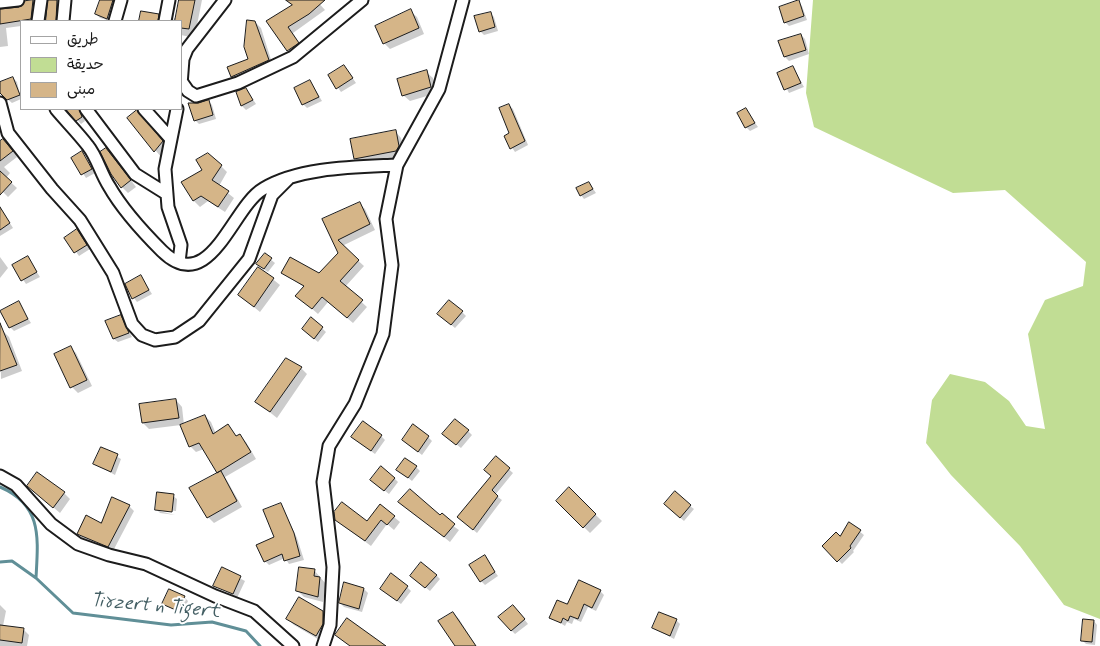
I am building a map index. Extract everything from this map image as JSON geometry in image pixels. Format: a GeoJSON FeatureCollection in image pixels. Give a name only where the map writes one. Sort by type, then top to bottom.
{"type":"FeatureCollection","features":[{"type":"Feature","properties":{"kind":"street"},"geometry":{"type":"LineString","coordinates":[[0,2],[18,0]]}},
{"type":"Feature","properties":{"kind":"street"},"geometry":{"type":"LineString","coordinates":[[38,20],[41,0]]}},
{"type":"Feature","properties":{"kind":"street"},"geometry":{"type":"LineString","coordinates":[[63,20],[65,0]]}},
{"type":"Feature","properties":{"kind":"street"},"geometry":{"type":"LineString","coordinates":[[115,20],[121,0]]}},
{"type":"Feature","properties":{"kind":"street"},"geometry":{"type":"LineString","coordinates":[[165,20],[169,0]]}},
{"type":"Feature","properties":{"kind":"street"},"geometry":{"type":"LineString","coordinates":[[182,71],[183,59],[187,49],[225,0]]}},
{"type":"Feature","properties":{"kind":"street"},"geometry":{"type":"LineString","coordinates":[[182,84],[196,96],[238,83],[293,57],[362,0]]}},
{"type":"Feature","properties":{"kind":"street"},"geometry":{"type":"LineString","coordinates":[[323,646],[330,625],[334,567],[323,482],[329,446],[355,404],[382,334],[392,265],[386,219],[397,165],[439,89],[462,0]]}},
{"type":"Feature","properties":{"kind":"street"},"geometry":{"type":"LineString","coordinates":[[0,103],[8,133],[52,189],[80,220],[112,273],[132,324],[142,336],[155,340],[175,337],[199,321],[248,259],[272,196],[288,179]]}},
{"type":"Feature","properties":{"kind":"street"},"geometry":{"type":"LineString","coordinates":[[57,110],[89,147],[117,200],[163,252],[179,262],[189,265],[205,259],[224,239],[250,199],[264,189],[288,179],[338,168],[397,165]]}},
{"type":"Feature","properties":{"kind":"street"},"geometry":{"type":"LineString","coordinates":[[87,110],[135,174],[167,194]]}},
{"type":"Feature","properties":{"kind":"street"},"geometry":{"type":"LineString","coordinates":[[145,110],[170,139]]}},
{"type":"Feature","properties":{"kind":"street"},"geometry":{"type":"LineString","coordinates":[[176,110],[165,169],[168,208],[181,245],[179,262]]}},
{"type":"Feature","properties":{"kind":"street"},"geometry":{"type":"LineString","coordinates":[[0,476],[16,486],[51,524],[78,544],[109,555],[146,564],[215,596],[254,611],[292,646]]}},
{"type":"Feature","properties":{"kind":"green space"},"geometry":{"type":"Polygon","coordinates":[[[813,0],[1100,0],[1100,619],[1064,605],[1020,546],[951,475],[926,443],[932,400],[950,374],[985,382],[1009,401],[1026,426],[1045,429],[1028,334],[1045,300],[1083,286],[1086,262],[1005,190],[953,193],[814,127],[806,93],[813,0]]]}},
{"type":"Feature","properties":{"kind":"building"},"geometry":{"type":"Polygon","coordinates":[[[33,0],[31,19],[0,24],[0,9],[19,7],[25,1],[33,0]]]}},
{"type":"Feature","properties":{"kind":"building"},"geometry":{"type":"Polygon","coordinates":[[[48,0],[57,0],[56,20],[46,20],[48,0]]]}},
{"type":"Feature","properties":{"kind":"building"},"geometry":{"type":"Polygon","coordinates":[[[100,0],[113,0],[107,19],[95,14],[100,0]]]}},
{"type":"Feature","properties":{"kind":"building"},"geometry":{"type":"Polygon","coordinates":[[[179,0],[195,0],[189,29],[182,28],[182,20],[175,20],[179,0]]]}},
{"type":"Feature","properties":{"kind":"building"},"geometry":{"type":"Polygon","coordinates":[[[286,0],[325,0],[309,14],[288,27],[299,43],[287,51],[266,21],[292,5],[286,0]]]}},
{"type":"Feature","properties":{"kind":"building"},"geometry":{"type":"Polygon","coordinates":[[[799,0],[804,16],[784,23],[779,7],[799,0]]]}},
{"type":"Feature","properties":{"kind":"building"},"geometry":{"type":"Polygon","coordinates":[[[411,9],[419,28],[383,44],[375,26],[411,9]]]}},
{"type":"Feature","properties":{"kind":"building"},"geometry":{"type":"Polygon","coordinates":[[[141,11],[159,14],[158,20],[139,20],[141,11]]]}},
{"type":"Feature","properties":{"kind":"building"},"geometry":{"type":"Polygon","coordinates":[[[491,12],[495,27],[479,32],[474,16],[491,12]]]}},
{"type":"Feature","properties":{"kind":"building"},"geometry":{"type":"Polygon","coordinates":[[[247,20],[255,21],[269,60],[231,77],[227,67],[248,59],[244,47],[247,20]]]}},
{"type":"Feature","properties":{"kind":"building"},"geometry":{"type":"Polygon","coordinates":[[[801,34],[806,50],[784,57],[778,41],[801,34]]]}},
{"type":"Feature","properties":{"kind":"building"},"geometry":{"type":"Polygon","coordinates":[[[344,65],[353,78],[336,89],[328,75],[344,65]]]}},
{"type":"Feature","properties":{"kind":"building"},"geometry":{"type":"Polygon","coordinates":[[[793,66],[801,83],[784,90],[777,73],[793,66]]]}},
{"type":"Feature","properties":{"kind":"building"},"geometry":{"type":"Polygon","coordinates":[[[427,70],[431,87],[402,96],[397,79],[427,70]]]}},
{"type":"Feature","properties":{"kind":"building"},"geometry":{"type":"Polygon","coordinates":[[[13,77],[20,95],[7,100],[0,93],[0,82],[13,77]]]}},
{"type":"Feature","properties":{"kind":"building"},"geometry":{"type":"Polygon","coordinates":[[[310,80],[319,97],[302,105],[294,88],[310,80]]]}},
{"type":"Feature","properties":{"kind":"building"},"geometry":{"type":"Polygon","coordinates":[[[246,88],[253,100],[241,106],[236,92],[246,88]]]}},
{"type":"Feature","properties":{"kind":"building"},"geometry":{"type":"Polygon","coordinates":[[[209,100],[213,115],[194,121],[188,103],[209,100]]]}},
{"type":"Feature","properties":{"kind":"building"},"geometry":{"type":"Polygon","coordinates":[[[509,104],[525,141],[510,149],[504,136],[509,133],[499,108],[509,104]]]}},
{"type":"Feature","properties":{"kind":"building"},"geometry":{"type":"Polygon","coordinates":[[[746,108],[755,123],[745,128],[737,113],[746,108]]]}},
{"type":"Feature","properties":{"kind":"building"},"geometry":{"type":"Polygon","coordinates":[[[67,110],[79,110],[82,117],[76,121],[67,110]]]}},
{"type":"Feature","properties":{"kind":"building"},"geometry":{"type":"Polygon","coordinates":[[[137,110],[163,141],[154,152],[127,118],[137,110]]]}},
{"type":"Feature","properties":{"kind":"building"},"geometry":{"type":"Polygon","coordinates":[[[396,130],[399,146],[396,151],[354,159],[350,139],[396,130]]]}},
{"type":"Feature","properties":{"kind":"building"},"geometry":{"type":"Polygon","coordinates":[[[3,139],[13,151],[0,161],[0,141],[3,139]]]}},
{"type":"Feature","properties":{"kind":"building"},"geometry":{"type":"Polygon","coordinates":[[[106,148],[131,180],[121,188],[111,174],[100,152],[106,148]]]}},
{"type":"Feature","properties":{"kind":"building"},"geometry":{"type":"Polygon","coordinates":[[[82,151],[92,169],[81,175],[71,158],[82,151]]]}},
{"type":"Feature","properties":{"kind":"building"},"geometry":{"type":"Polygon","coordinates":[[[208,153],[222,165],[212,180],[229,191],[218,207],[201,196],[193,201],[181,182],[202,170],[196,160],[208,153]]]}},
{"type":"Feature","properties":{"kind":"building"},"geometry":{"type":"Polygon","coordinates":[[[0,171],[12,182],[0,195],[0,171]]]}},
{"type":"Feature","properties":{"kind":"building"},"geometry":{"type":"Polygon","coordinates":[[[589,182],[593,189],[580,196],[576,188],[589,182]]]}},
{"type":"Feature","properties":{"kind":"building"},"geometry":{"type":"Polygon","coordinates":[[[360,202],[370,224],[338,240],[359,260],[340,281],[363,300],[347,318],[322,297],[312,309],[295,296],[304,286],[281,273],[290,257],[319,273],[338,253],[322,219],[360,202]]]}},
{"type":"Feature","properties":{"kind":"building"},"geometry":{"type":"Polygon","coordinates":[[[0,207],[10,223],[0,230],[0,207]]]}},
{"type":"Feature","properties":{"kind":"building"},"geometry":{"type":"Polygon","coordinates":[[[77,229],[87,245],[74,253],[64,238],[77,229]]]}},
{"type":"Feature","properties":{"kind":"building"},"geometry":{"type":"Polygon","coordinates":[[[265,253],[272,258],[264,269],[256,264],[265,253]]]}},
{"type":"Feature","properties":{"kind":"building"},"geometry":{"type":"Polygon","coordinates":[[[28,256],[37,272],[21,281],[12,265],[28,256]]]}},
{"type":"Feature","properties":{"kind":"building"},"geometry":{"type":"Polygon","coordinates":[[[258,267],[274,278],[254,307],[238,295],[258,267]]]}},
{"type":"Feature","properties":{"kind":"building"},"geometry":{"type":"Polygon","coordinates":[[[141,275],[149,290],[132,299],[125,284],[141,275]]]}},
{"type":"Feature","properties":{"kind":"building"},"geometry":{"type":"Polygon","coordinates":[[[449,300],[463,311],[451,325],[437,314],[449,300]]]}},
{"type":"Feature","properties":{"kind":"building"},"geometry":{"type":"Polygon","coordinates":[[[19,301],[28,319],[9,328],[0,311],[19,301]]]}},
{"type":"Feature","properties":{"kind":"building"},"geometry":{"type":"Polygon","coordinates":[[[121,315],[129,333],[113,339],[105,321],[121,315]]]}},
{"type":"Feature","properties":{"kind":"building"},"geometry":{"type":"Polygon","coordinates":[[[311,317],[323,327],[314,339],[302,329],[311,317]]]}},
{"type":"Feature","properties":{"kind":"building"},"geometry":{"type":"Polygon","coordinates":[[[0,323],[17,365],[0,371],[0,323]]]}},
{"type":"Feature","properties":{"kind":"building"},"geometry":{"type":"Polygon","coordinates":[[[71,346],[87,380],[70,388],[54,354],[71,346]]]}},
{"type":"Feature","properties":{"kind":"building"},"geometry":{"type":"Polygon","coordinates":[[[286,358],[302,367],[270,412],[255,402],[286,358]]]}},
{"type":"Feature","properties":{"kind":"building"},"geometry":{"type":"Polygon","coordinates":[[[176,399],[179,418],[142,423],[139,404],[176,399]]]}},
{"type":"Feature","properties":{"kind":"building"},"geometry":{"type":"Polygon","coordinates":[[[205,415],[213,434],[228,424],[236,436],[240,434],[251,452],[217,473],[199,443],[189,447],[180,425],[205,415]]]}},
{"type":"Feature","properties":{"kind":"building"},"geometry":{"type":"Polygon","coordinates":[[[455,419],[469,430],[456,445],[442,434],[455,419]]]}},
{"type":"Feature","properties":{"kind":"building"},"geometry":{"type":"Polygon","coordinates":[[[363,421],[382,435],[371,451],[351,437],[363,421]]]}},
{"type":"Feature","properties":{"kind":"building"},"geometry":{"type":"Polygon","coordinates":[[[413,424],[429,436],[418,452],[402,440],[413,424]]]}},
{"type":"Feature","properties":{"kind":"building"},"geometry":{"type":"Polygon","coordinates":[[[101,447],[118,454],[111,472],[93,464],[101,447]]]}},
{"type":"Feature","properties":{"kind":"building"},"geometry":{"type":"Polygon","coordinates":[[[496,456],[510,468],[492,490],[498,496],[473,530],[457,517],[491,476],[484,470],[496,456]]]}},
{"type":"Feature","properties":{"kind":"building"},"geometry":{"type":"Polygon","coordinates":[[[405,458],[417,466],[408,478],[396,470],[405,458]]]}},
{"type":"Feature","properties":{"kind":"building"},"geometry":{"type":"Polygon","coordinates":[[[381,466],[395,478],[384,491],[370,480],[381,466]]]}},
{"type":"Feature","properties":{"kind":"building"},"geometry":{"type":"Polygon","coordinates":[[[221,471],[237,501],[207,518],[189,488],[221,471]]]}},
{"type":"Feature","properties":{"kind":"building"},"geometry":{"type":"Polygon","coordinates":[[[37,472],[65,492],[53,508],[27,486],[37,472]]]}},
{"type":"Feature","properties":{"kind":"building"},"geometry":{"type":"Polygon","coordinates":[[[569,487],[596,514],[583,528],[556,501],[569,487]]]}},
{"type":"Feature","properties":{"kind":"building"},"geometry":{"type":"Polygon","coordinates":[[[410,489],[440,515],[442,513],[455,524],[444,537],[398,502],[410,489]]]}},
{"type":"Feature","properties":{"kind":"building"},"geometry":{"type":"Polygon","coordinates":[[[675,491],[691,505],[680,518],[664,504],[675,491]]]}},
{"type":"Feature","properties":{"kind":"building"},"geometry":{"type":"Polygon","coordinates":[[[157,492],[174,494],[172,512],[155,510],[157,492]]]}},
{"type":"Feature","properties":{"kind":"building"},"geometry":{"type":"Polygon","coordinates":[[[112,497],[130,505],[108,547],[77,534],[86,515],[101,523],[112,497]]]}},
{"type":"Feature","properties":{"kind":"building"},"geometry":{"type":"Polygon","coordinates":[[[342,502],[367,521],[380,504],[395,516],[387,525],[381,520],[365,541],[335,520],[334,512],[342,502]]]}},
{"type":"Feature","properties":{"kind":"building"},"geometry":{"type":"Polygon","coordinates":[[[281,503],[294,533],[300,556],[284,561],[282,554],[264,562],[256,545],[274,537],[263,510],[281,503]]]}},
{"type":"Feature","properties":{"kind":"building"},"geometry":{"type":"Polygon","coordinates":[[[849,522],[861,530],[850,546],[851,548],[837,562],[822,546],[836,532],[840,536],[849,522]]]}},
{"type":"Feature","properties":{"kind":"building"},"geometry":{"type":"Polygon","coordinates":[[[485,555],[495,572],[480,582],[469,565],[485,555]]]}},
{"type":"Feature","properties":{"kind":"building"},"geometry":{"type":"Polygon","coordinates":[[[421,562],[437,575],[425,588],[410,576],[421,562]]]}},
{"type":"Feature","properties":{"kind":"building"},"geometry":{"type":"Polygon","coordinates":[[[222,567],[241,576],[233,594],[213,586],[222,567]]]}},
{"type":"Feature","properties":{"kind":"building"},"geometry":{"type":"Polygon","coordinates":[[[299,567],[315,569],[314,576],[320,577],[318,597],[296,591],[299,567]]]}},
{"type":"Feature","properties":{"kind":"building"},"geometry":{"type":"Polygon","coordinates":[[[391,573],[408,586],[397,601],[380,589],[391,573]]]}},
{"type":"Feature","properties":{"kind":"building"},"geometry":{"type":"Polygon","coordinates":[[[579,580],[601,590],[592,608],[584,604],[578,619],[570,616],[568,621],[563,618],[561,623],[549,618],[557,600],[567,604],[579,580]]]}},
{"type":"Feature","properties":{"kind":"building"},"geometry":{"type":"Polygon","coordinates":[[[344,582],[364,588],[359,609],[339,603],[344,582]]]}},
{"type":"Feature","properties":{"kind":"building"},"geometry":{"type":"Polygon","coordinates":[[[169,589],[185,596],[178,611],[162,604],[169,589]]]}},
{"type":"Feature","properties":{"kind":"building"},"geometry":{"type":"Polygon","coordinates":[[[299,597],[323,611],[323,624],[316,636],[286,619],[299,597]]]}},
{"type":"Feature","properties":{"kind":"building"},"geometry":{"type":"Polygon","coordinates":[[[513,605],[525,619],[511,631],[498,617],[513,605]]]}},
{"type":"Feature","properties":{"kind":"building"},"geometry":{"type":"Polygon","coordinates":[[[453,612],[476,646],[455,646],[438,621],[453,612]]]}},
{"type":"Feature","properties":{"kind":"building"},"geometry":{"type":"Polygon","coordinates":[[[659,612],[677,619],[670,636],[652,628],[659,612]]]}},
{"type":"Feature","properties":{"kind":"building"},"geometry":{"type":"Polygon","coordinates":[[[347,618],[386,646],[350,646],[335,635],[347,618]]]}},
{"type":"Feature","properties":{"kind":"building"},"geometry":{"type":"Polygon","coordinates":[[[1083,619],[1094,620],[1092,642],[1081,641],[1083,619]]]}},
{"type":"Feature","properties":{"kind":"building"},"geometry":{"type":"Polygon","coordinates":[[[0,625],[24,628],[22,643],[0,640],[0,625]]]}},
{"type":"Feature","properties":{"kind":"waterway"},"geometry":{"type":"LineString","coordinates":[[0,487],[14,494],[31,513],[37,537],[36,578]]}},
{"type":"Feature","properties":{"kind":"waterway","name":"Tiɣzert n Tigert"},"geometry":{"type":"LineString","coordinates":[[0,562],[12,561],[36,578],[73,613],[171,625],[212,622],[246,631],[260,646]]}}]}
